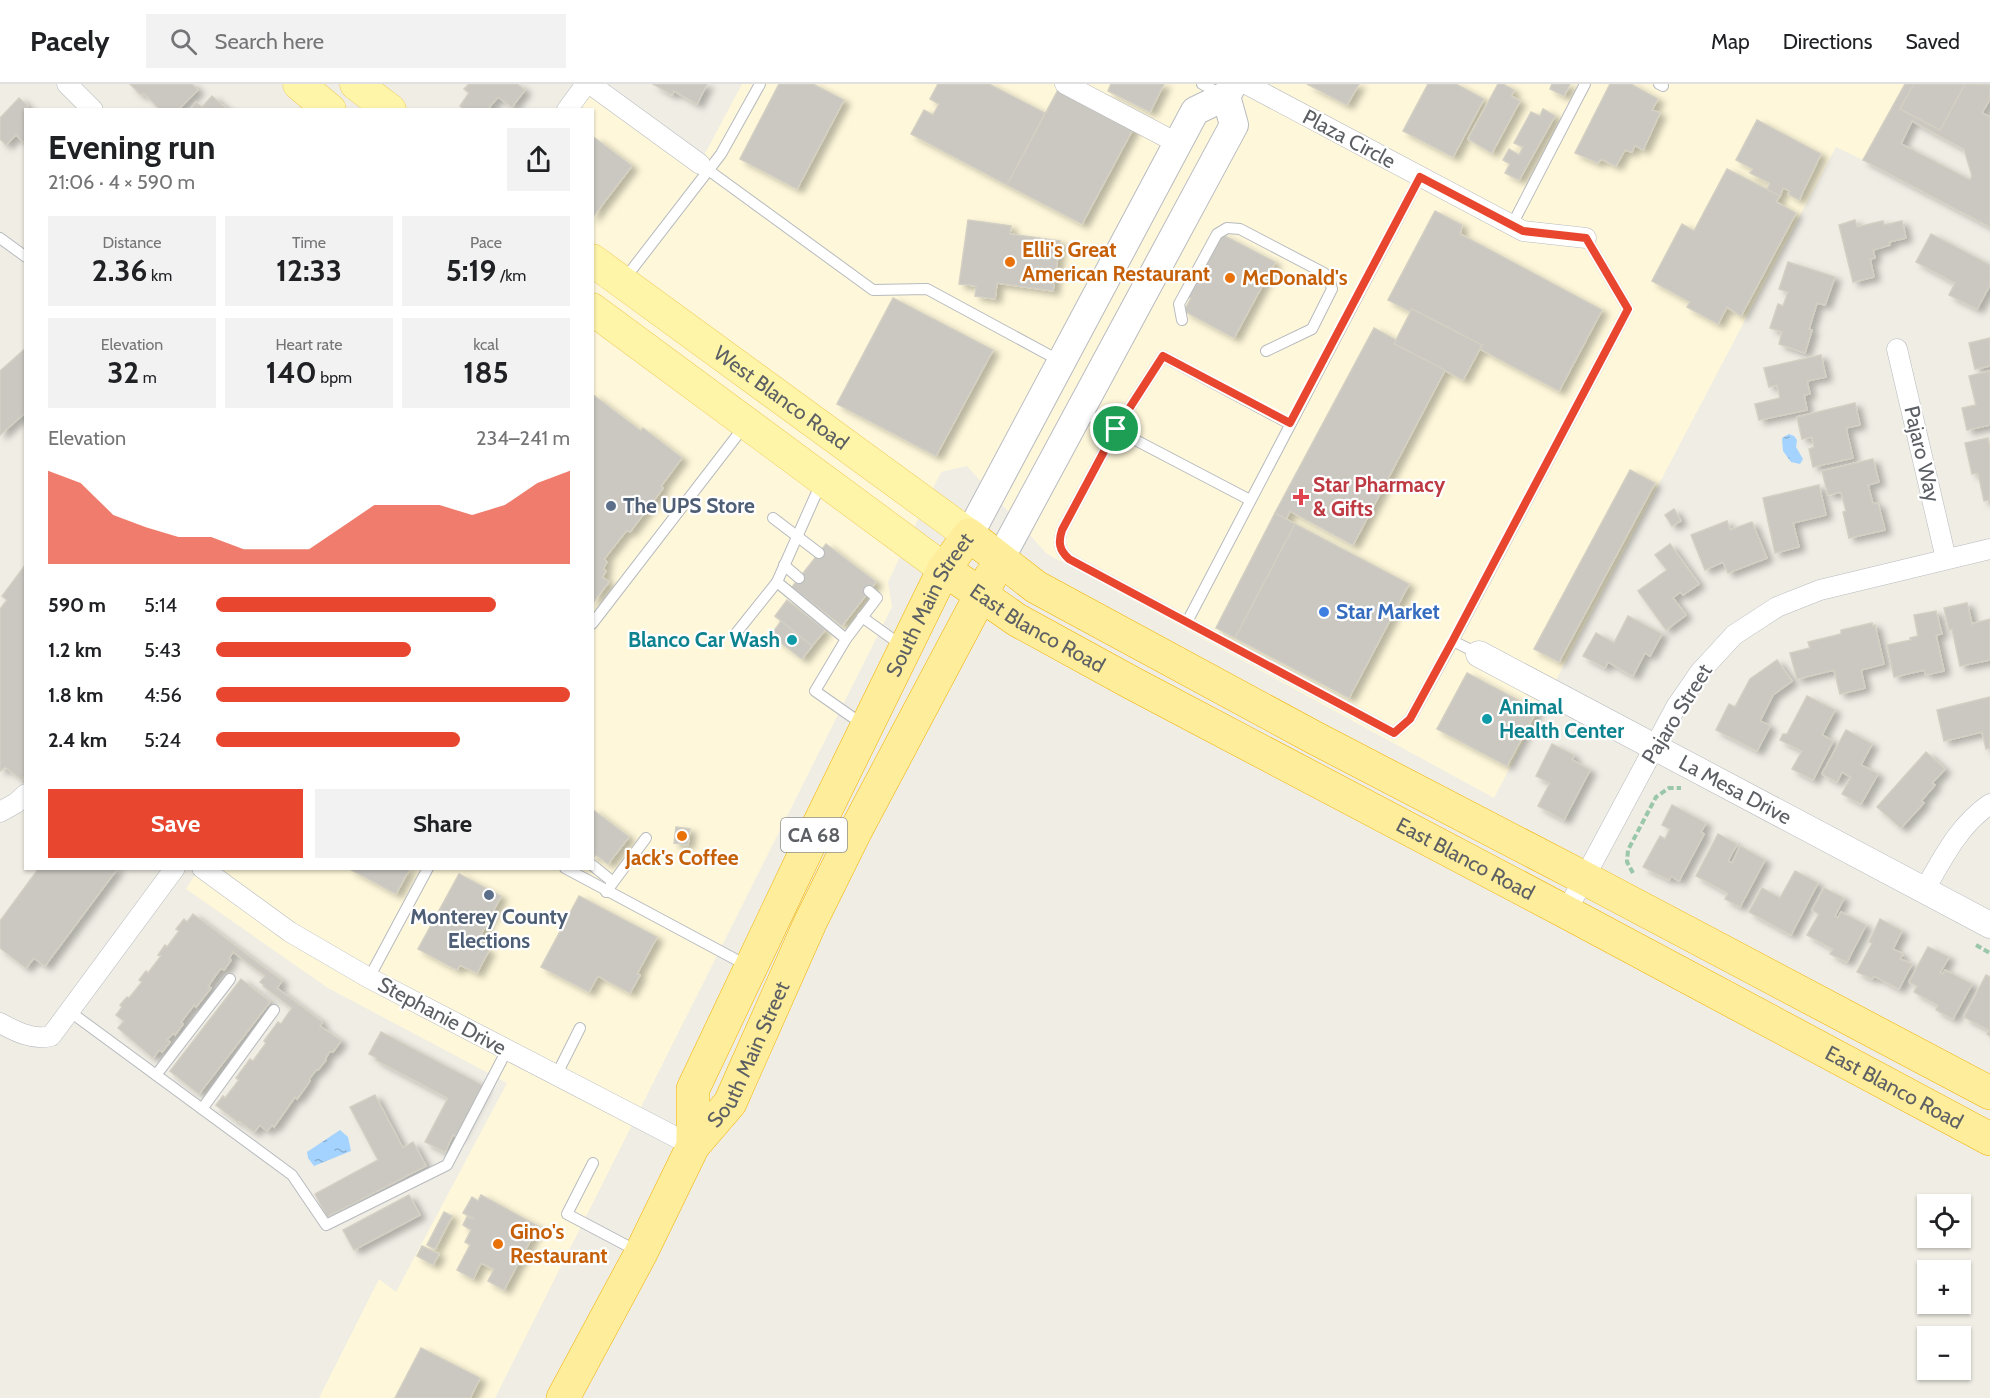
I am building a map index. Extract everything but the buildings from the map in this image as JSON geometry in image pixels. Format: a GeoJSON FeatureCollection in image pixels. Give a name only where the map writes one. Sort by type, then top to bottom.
{"type":"FeatureCollection","features":[{"type":"Feature","properties":{"kind":"highway","name":"East Blanco Road"},"geometry":{"type":"LineString","coordinates":[[969,535],[1036,587],[1315,738],[1990,1093]]}},
{"type":"Feature","properties":{"kind":"highway","name":"South Main Street"},"geometry":{"type":"LineString","coordinates":[[693,1146],[693,1089],[944,569],[969,535]]}},
{"type":"Feature","properties":{"kind":"highway","name":"South Main Street"},"geometry":{"type":"LineString","coordinates":[[563,1398],[641,1253],[693,1146],[730,1103],[810,923],[855,832],[1000,559]]}},
{"type":"Feature","properties":{"kind":"highway","name":"East Blanco Road"},"geometry":{"type":"LineString","coordinates":[[944,569],[1020,622],[1990,1139]]}},
{"type":"Feature","properties":{"kind":"main road"},"geometry":{"type":"LineString","coordinates":[[299,84],[328,108]]}},
{"type":"Feature","properties":{"kind":"main road"},"geometry":{"type":"LineString","coordinates":[[356,84],[387,108]]}},
{"type":"Feature","properties":{"kind":"main road","name":"South Main Street"},"geometry":{"type":"LineString","coordinates":[[969,535],[1195,111],[1227,87],[1234,125],[1078,409],[1000,559]]}},
{"type":"Feature","properties":{"kind":"main road","name":"West Blanco Road"},"geometry":{"type":"LineString","coordinates":[[594,261],[969,535]]}},
{"type":"Feature","properties":{"kind":"main road","name":"West Blanco Road"},"geometry":{"type":"LineString","coordinates":[[594,310],[944,569]]}},
{"type":"Feature","properties":{"kind":"street"},"geometry":{"type":"LineString","coordinates":[[67,84],[91,108]]}},
{"type":"Feature","properties":{"kind":"street"},"geometry":{"type":"LineString","coordinates":[[569,108],[588,84],[704,167]]}},
{"type":"Feature","properties":{"kind":"street"},"geometry":{"type":"LineString","coordinates":[[1065,84],[1177,143]]}},
{"type":"Feature","properties":{"kind":"street","name":"Plaza Circle"},"geometry":{"type":"LineString","coordinates":[[1227,87],[1420,177],[1523,231],[1586,238]]}},
{"type":"Feature","properties":{"kind":"street","name":"Pajaro Way"},"geometry":{"type":"LineString","coordinates":[[1897,349],[1946,559]]}},
{"type":"Feature","properties":{"kind":"street","name":"Pajaro Street"},"geometry":{"type":"LineString","coordinates":[[1566,912],[1677,707],[1700,672],[1734,635],[1777,607],[1820,590],[1990,549]]}},
{"type":"Feature","properties":{"kind":"street","name":"La Mesa Drive"},"geometry":{"type":"LineString","coordinates":[[1479,654],[1990,925]]}},
{"type":"Feature","properties":{"kind":"street"},"geometry":{"type":"LineString","coordinates":[[0,812],[24,796]]}},
{"type":"Feature","properties":{"kind":"street"},"geometry":{"type":"LineString","coordinates":[[1925,889],[1960,832],[1974,816],[1990,804]]}},
{"type":"Feature","properties":{"kind":"street"},"geometry":{"type":"LineString","coordinates":[[0,1023],[15,1031],[43,1038],[51,1036],[174,870]]}},
{"type":"Feature","properties":{"kind":"street","name":"Stephanie Drive"},"geometry":{"type":"LineString","coordinates":[[205,870],[290,932],[369,978],[693,1146]]}},
{"type":"Feature","properties":{"kind":"lane"},"geometry":{"type":"LineString","coordinates":[[622,281],[704,167],[721,154],[760,84]]}},
{"type":"Feature","properties":{"kind":"lane"},"geometry":{"type":"LineString","coordinates":[[1512,225],[1585,84]]}},
{"type":"Feature","properties":{"kind":"lane"},"geometry":{"type":"LineString","coordinates":[[704,167],[873,290],[927,289],[1060,362]]}},
{"type":"Feature","properties":{"kind":"lane"},"geometry":{"type":"LineString","coordinates":[[1187,622],[1420,177]]}},
{"type":"Feature","properties":{"kind":"lane"},"geometry":{"type":"LineString","coordinates":[[1182,320],[1179,304],[1217,234],[1227,228],[1240,229],[1323,273],[1331,284],[1330,293],[1312,329],[1266,351]]}},
{"type":"Feature","properties":{"kind":"lane"},"geometry":{"type":"LineString","coordinates":[[0,238],[24,256]]}},
{"type":"Feature","properties":{"kind":"lane"},"geometry":{"type":"LineString","coordinates":[[1290,423],[1163,356],[1116,429],[1062,530],[1060,549],[1069,559],[1394,733],[1410,719],[1628,309],[1586,238]]}},
{"type":"Feature","properties":{"kind":"lane"},"geometry":{"type":"LineString","coordinates":[[1078,409],[1250,500]]}},
{"type":"Feature","properties":{"kind":"lane"},"geometry":{"type":"LineString","coordinates":[[594,621],[746,423]]}},
{"type":"Feature","properties":{"kind":"lane"},"geometry":{"type":"LineString","coordinates":[[737,632],[777,582],[822,480]]}},
{"type":"Feature","properties":{"kind":"lane"},"geometry":{"type":"LineString","coordinates":[[773,518],[819,553]]}},
{"type":"Feature","properties":{"kind":"lane"},"geometry":{"type":"LineString","coordinates":[[784,565],[799,578]]}},
{"type":"Feature","properties":{"kind":"lane"},"geometry":{"type":"LineString","coordinates":[[777,582],[846,639]]}},
{"type":"Feature","properties":{"kind":"lane"},"geometry":{"type":"LineString","coordinates":[[867,728],[815,691],[856,619],[877,598],[869,591]]}},
{"type":"Feature","properties":{"kind":"lane"},"geometry":{"type":"LineString","coordinates":[[856,619],[888,633],[906,648]]}},
{"type":"Feature","properties":{"kind":"lane"},"geometry":{"type":"LineString","coordinates":[[1453,640],[1479,654]]}},
{"type":"Feature","properties":{"kind":"lane"},"geometry":{"type":"LineString","coordinates":[[606,892],[646,838]]}},
{"type":"Feature","properties":{"kind":"lane"},"geometry":{"type":"LineString","coordinates":[[594,867],[613,882]]}},
{"type":"Feature","properties":{"kind":"lane"},"geometry":{"type":"LineString","coordinates":[[369,978],[427,870]]}},
{"type":"Feature","properties":{"kind":"lane"},"geometry":{"type":"LineString","coordinates":[[568,870],[751,968]]}},
{"type":"Feature","properties":{"kind":"lane"},"geometry":{"type":"LineString","coordinates":[[156,1075],[230,979]]}},
{"type":"Feature","properties":{"kind":"lane"},"geometry":{"type":"LineString","coordinates":[[202,1108],[274,1010]]}},
{"type":"Feature","properties":{"kind":"lane"},"geometry":{"type":"LineString","coordinates":[[69,1011],[292,1175],[326,1225],[447,1165],[507,1050]]}},
{"type":"Feature","properties":{"kind":"lane"},"geometry":{"type":"LineString","coordinates":[[556,1076],[580,1028]]}},
{"type":"Feature","properties":{"kind":"lane"},"geometry":{"type":"LineString","coordinates":[[593,1163],[567,1214],[641,1253]]}},
{"type":"Feature","properties":{"kind":"path"},"geometry":{"type":"LineString","coordinates":[[1633,873],[1628,862],[1628,850],[1656,797],[1669,788],[1681,788],[1688,792]]}},
{"type":"Feature","properties":{"kind":"path"},"geometry":{"type":"LineString","coordinates":[[1969,942],[1990,953]]}},
{"type":"Feature","properties":{"kind":"shaded area"},"geometry":{"type":"Polygon","coordinates":[[[586,84],[700,163],[742,84],[1905,84],[1863,160],[1836,147],[1494,798],[1047,554],[967,466],[941,472],[888,582],[892,607],[495,1398],[319,1398],[379,1279],[396,1292],[507,1083],[328,988],[186,889],[198,870],[594,870],[594,108],[567,108],[586,84]]]}},
{"type":"Feature","properties":{"kind":"water"},"geometry":{"type":"Polygon","coordinates":[[[1789,434],[1797,440],[1796,447],[1803,459],[1800,464],[1791,462],[1783,451],[1782,438],[1789,434]]]}},
{"type":"Feature","properties":{"kind":"water"},"geometry":{"type":"Polygon","coordinates":[[[340,1130],[348,1137],[351,1151],[314,1166],[307,1152],[340,1130]]]}},
{"type":"Feature","properties":{"kind":"place","name":"Elli's Great American Restaurant"},"geometry":{"type":"Point","coordinates":[1010,262]}},
{"type":"Feature","properties":{"kind":"place","name":"McDonald's"},"geometry":{"type":"Point","coordinates":[1230,278]}},
{"type":"Feature","properties":{"kind":"place","name":"Star Pharmacy & Gifts"},"geometry":{"type":"Point","coordinates":[1301,497]}},
{"type":"Feature","properties":{"kind":"place","name":"The UPS Store"},"geometry":{"type":"Point","coordinates":[611,506]}},
{"type":"Feature","properties":{"kind":"place","name":"Star Market"},"geometry":{"type":"Point","coordinates":[1324,612]}},
{"type":"Feature","properties":{"kind":"place","name":"Blanco Car Wash"},"geometry":{"type":"Point","coordinates":[792,640]}},
{"type":"Feature","properties":{"kind":"place","name":"Animal Health Center"},"geometry":{"type":"Point","coordinates":[1487,719]}},
{"type":"Feature","properties":{"kind":"place","name":"Jack's Coffee"},"geometry":{"type":"Point","coordinates":[682,836]}},
{"type":"Feature","properties":{"kind":"place","name":"Monterey County Elections"},"geometry":{"type":"Point","coordinates":[489,895]}},
{"type":"Feature","properties":{"kind":"place","name":"Gino's Restaurant"},"geometry":{"type":"Point","coordinates":[498,1244]}},
{"type":"Feature","properties":{"kind":"route"},"geometry":{"type":"LineString","coordinates":[[1420,177],[1523,231],[1586,238],[1628,309],[1410,719],[1394,733],[1069,559],[1064,554],[1059,543],[1062,530],[1116,429],[1163,356],[1290,423],[1420,177]]}}]}
